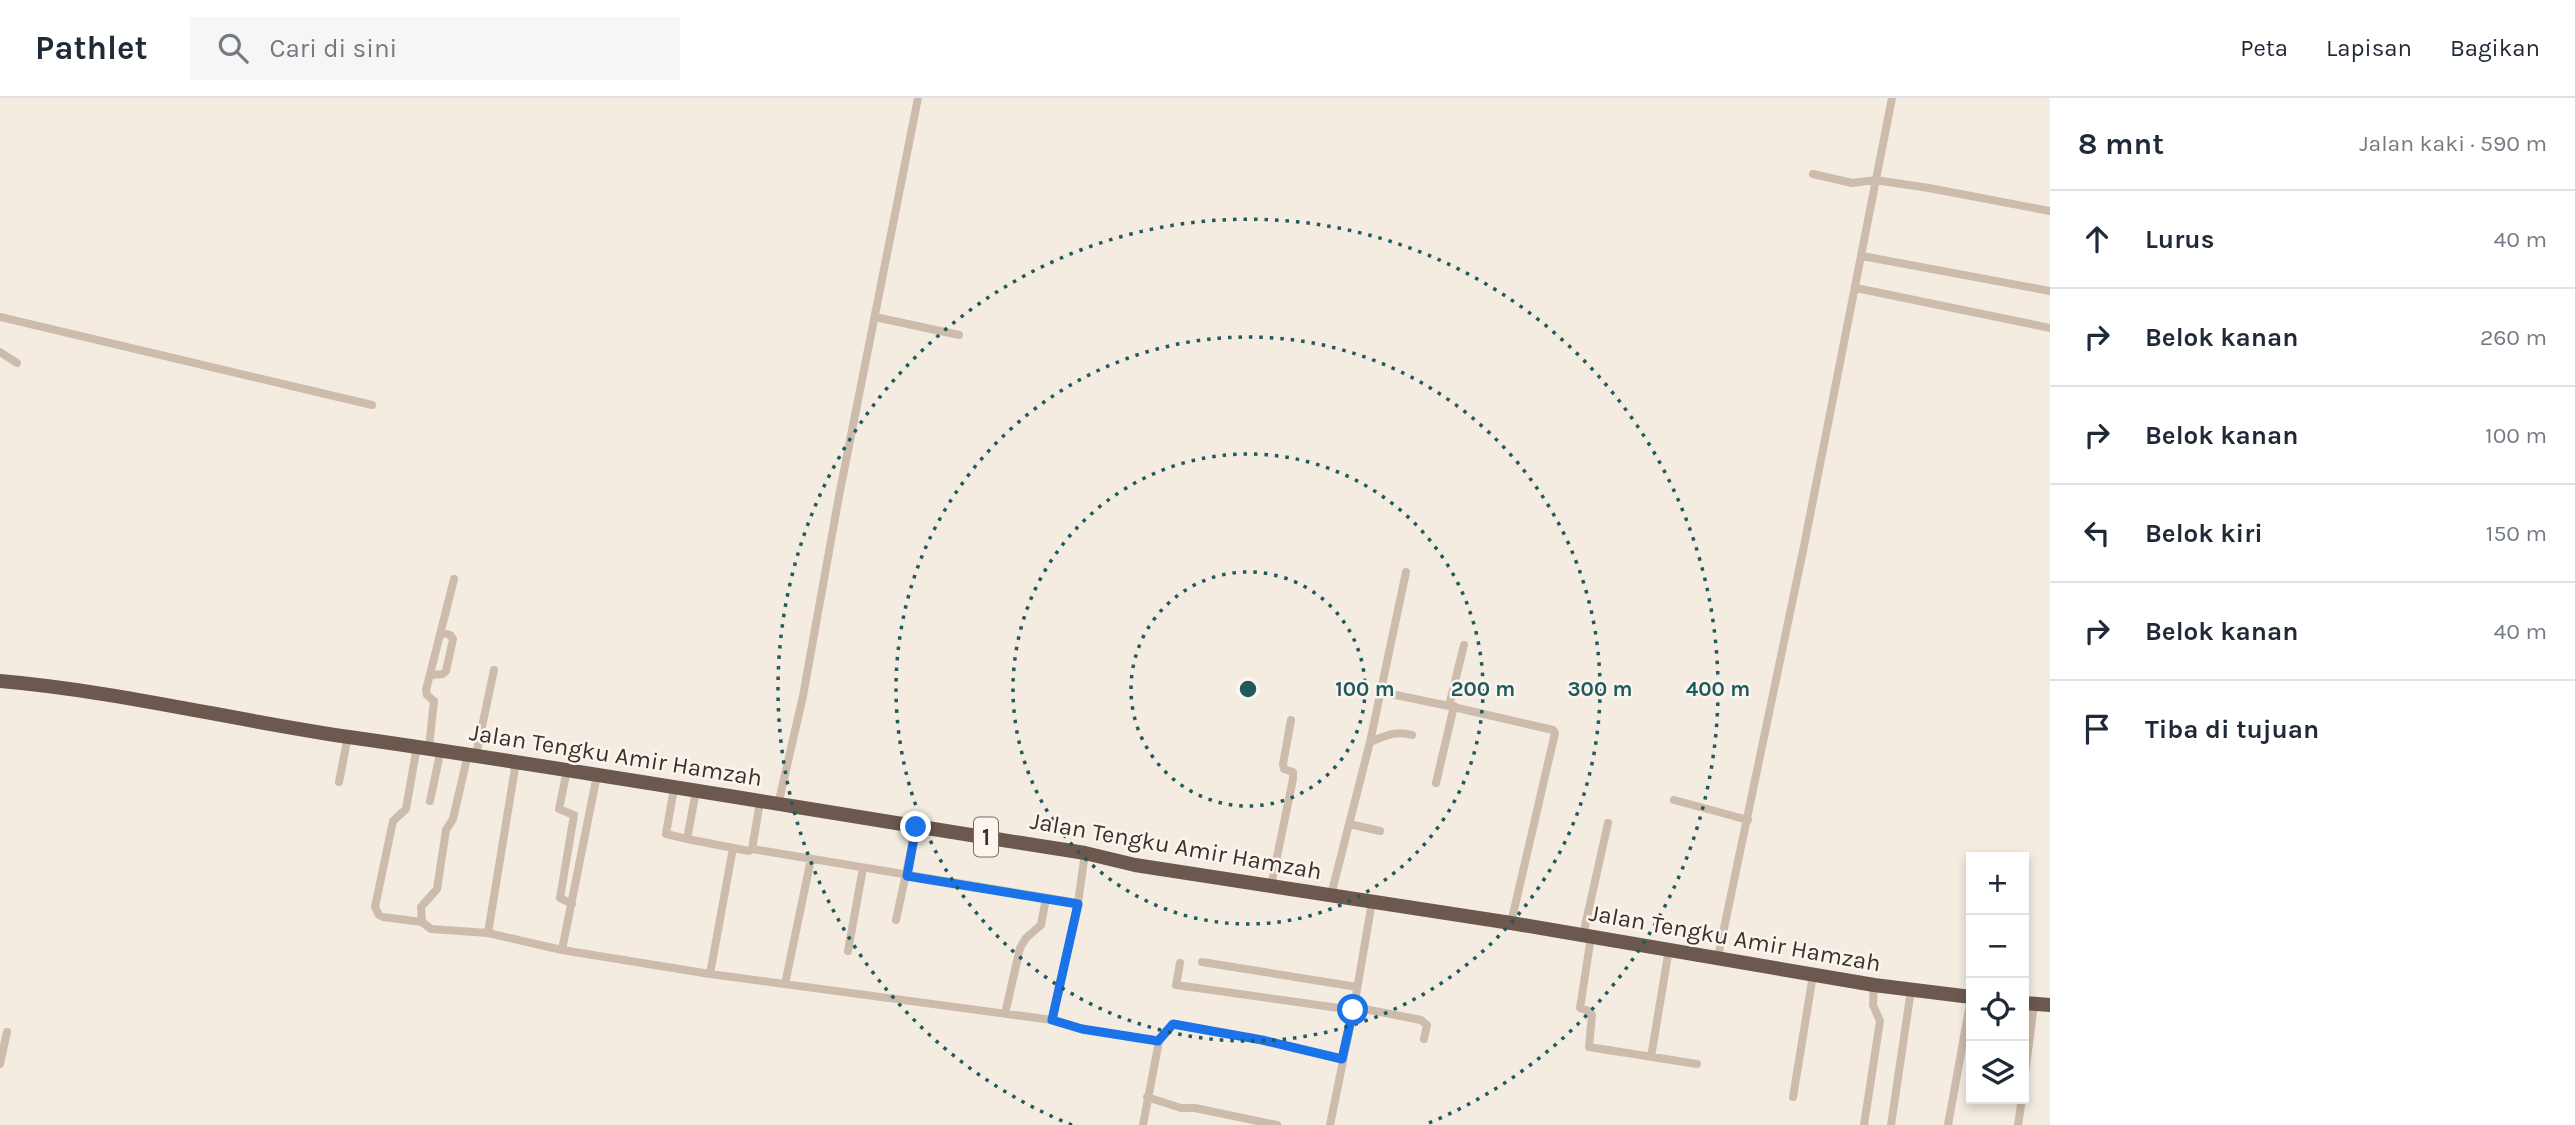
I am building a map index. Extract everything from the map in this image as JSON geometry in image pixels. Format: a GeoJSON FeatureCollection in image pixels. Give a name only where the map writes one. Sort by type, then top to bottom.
{"type":"FeatureCollection","features":[{"type":"Feature","properties":{"kind":"highway","name":"Jalan Tengku Amir Hamzah"},"geometry":{"type":"LineString","coordinates":[[0,681],[52,684],[348,737],[429,747],[1085,853],[1135,865],[1511,923],[1874,985],[1966,996]]}},
{"type":"Feature","properties":{"kind":"highway"},"geometry":{"type":"LineString","coordinates":[[2029,1003],[2050,1005]]}},
{"type":"Feature","properties":{"kind":"street"},"geometry":{"type":"LineString","coordinates":[[778,805],[803,696],[839,496],[918,98]]}},
{"type":"Feature","properties":{"kind":"street"},"geometry":{"type":"LineString","coordinates":[[1718,957],[1856,288],[1892,98]]}},
{"type":"Feature","properties":{"kind":"street"},"geometry":{"type":"LineString","coordinates":[[1813,174],[1852,183],[1875,180],[1929,188],[2050,211]]}},
{"type":"Feature","properties":{"kind":"street"},"geometry":{"type":"LineString","coordinates":[[1862,256],[2050,291]]}},
{"type":"Feature","properties":{"kind":"street"},"geometry":{"type":"LineString","coordinates":[[1856,288],[2050,328]]}},
{"type":"Feature","properties":{"kind":"street"},"geometry":{"type":"LineString","coordinates":[[0,317],[372,405]]}},
{"type":"Feature","properties":{"kind":"street"},"geometry":{"type":"LineString","coordinates":[[875,317],[959,335]]}},
{"type":"Feature","properties":{"kind":"street"},"geometry":{"type":"LineString","coordinates":[[0,352],[18,363]]}},
{"type":"Feature","properties":{"kind":"street"},"geometry":{"type":"LineString","coordinates":[[1331,895],[1370,742],[1406,572]]}},
{"type":"Feature","properties":{"kind":"street"},"geometry":{"type":"LineString","coordinates":[[430,801],[429,747],[434,701],[427,695],[426,690],[454,579]]}},
{"type":"Feature","properties":{"kind":"street"},"geometry":{"type":"LineString","coordinates":[[431,675],[443,674],[446,671],[453,639],[441,632]]}},
{"type":"Feature","properties":{"kind":"street"},"geometry":{"type":"LineString","coordinates":[[1436,783],[1464,645]]}},
{"type":"Feature","properties":{"kind":"street"},"geometry":{"type":"LineString","coordinates":[[422,922],[421,907],[437,889],[446,830],[453,819],[494,670]]}},
{"type":"Feature","properties":{"kind":"street"},"geometry":{"type":"LineString","coordinates":[[1381,692],[1452,706],[1553,730],[1555,733],[1511,923]]}},
{"type":"Feature","properties":{"kind":"street"},"geometry":{"type":"LineString","coordinates":[[1271,886],[1293,779],[1293,772],[1284,769],[1283,764],[1291,720]]}},
{"type":"Feature","properties":{"kind":"street"},"geometry":{"type":"LineString","coordinates":[[1370,742],[1400,732],[1412,735]]}},
{"type":"Feature","properties":{"kind":"street"},"geometry":{"type":"LineString","coordinates":[[339,782],[348,737]]}},
{"type":"Feature","properties":{"kind":"street"},"geometry":{"type":"LineString","coordinates":[[429,747],[406,809],[393,821],[375,907],[383,917],[422,922],[431,929],[488,933],[562,950],[710,974],[1052,1020],[1082,1029],[1158,1041]]}},
{"type":"Feature","properties":{"kind":"street"},"geometry":{"type":"LineString","coordinates":[[488,933],[516,762]]}},
{"type":"Feature","properties":{"kind":"street"},"geometry":{"type":"LineString","coordinates":[[567,770],[559,809],[574,815],[560,898],[572,904]]}},
{"type":"Feature","properties":{"kind":"street"},"geometry":{"type":"LineString","coordinates":[[562,950],[597,775]]}},
{"type":"Feature","properties":{"kind":"street"},"geometry":{"type":"LineString","coordinates":[[674,788],[666,834],[749,851],[752,849],[1078,904]]}},
{"type":"Feature","properties":{"kind":"street"},"geometry":{"type":"LineString","coordinates":[[687,839],[696,791]]}},
{"type":"Feature","properties":{"kind":"street"},"geometry":{"type":"LineString","coordinates":[[1674,800],[1748,820]]}},
{"type":"Feature","properties":{"kind":"street"},"geometry":{"type":"LineString","coordinates":[[752,849],[760,802]]}},
{"type":"Feature","properties":{"kind":"street"},"geometry":{"type":"LineString","coordinates":[[1608,822],[1587,936],[1580,1009],[1592,1015],[1588,1046],[1697,1064]]}},
{"type":"Feature","properties":{"kind":"street"},"geometry":{"type":"LineString","coordinates":[[1349,824],[1380,831]]}},
{"type":"Feature","properties":{"kind":"street"},"geometry":{"type":"LineString","coordinates":[[896,920],[916,827]]}},
{"type":"Feature","properties":{"kind":"street"},"geometry":{"type":"LineString","coordinates":[[710,974],[733,848]]}},
{"type":"Feature","properties":{"kind":"street"},"geometry":{"type":"LineString","coordinates":[[1052,1020],[1078,904],[1085,853]]}},
{"type":"Feature","properties":{"kind":"street"},"geometry":{"type":"LineString","coordinates":[[785,984],[811,859]]}},
{"type":"Feature","properties":{"kind":"street"},"geometry":{"type":"LineString","coordinates":[[848,951],[863,868]]}},
{"type":"Feature","properties":{"kind":"street"},"geometry":{"type":"LineString","coordinates":[[1005,1014],[1020,948],[1026,938],[1040,928],[1046,898]]}},
{"type":"Feature","properties":{"kind":"street"},"geometry":{"type":"LineString","coordinates":[[1329,1125],[1372,902]]}},
{"type":"Feature","properties":{"kind":"street"},"geometry":{"type":"LineString","coordinates":[[1651,1057],[1669,949]]}},
{"type":"Feature","properties":{"kind":"street"},"geometry":{"type":"LineString","coordinates":[[1202,962],[1357,987]]}},
{"type":"Feature","properties":{"kind":"street"},"geometry":{"type":"LineString","coordinates":[[1180,963],[1177,985],[1353,1008],[1422,1020],[1427,1026],[1424,1039]]}},
{"type":"Feature","properties":{"kind":"street"},"geometry":{"type":"LineString","coordinates":[[1793,1097],[1813,975]]}},
{"type":"Feature","properties":{"kind":"street"},"geometry":{"type":"LineString","coordinates":[[1864,1125],[1880,1021],[1873,1005],[1874,985]]}},
{"type":"Feature","properties":{"kind":"street"},"geometry":{"type":"LineString","coordinates":[[1891,1125],[1911,990]]}},
{"type":"Feature","properties":{"kind":"street"},"geometry":{"type":"LineString","coordinates":[[1143,1125],[1158,1041],[1173,1024],[1262,1040],[1342,1059]]}},
{"type":"Feature","properties":{"kind":"street"},"geometry":{"type":"LineString","coordinates":[[1948,1125],[1966,1025]]}},
{"type":"Feature","properties":{"kind":"street"},"geometry":{"type":"LineString","coordinates":[[0,1064],[7,1032]]}},
{"type":"Feature","properties":{"kind":"street"},"geometry":{"type":"LineString","coordinates":[[1147,1097],[1176,1104],[1181,1108],[1195,1108],[1277,1125]]}},
{"type":"Feature","properties":{"kind":"street"},"geometry":{"type":"LineString","coordinates":[[2018,1125],[2021,1104]]}},
{"type":"Feature","properties":{"kind":"route"},"geometry":{"type":"LineString","coordinates":[[916,827],[907,876],[1078,904],[1052,1020],[1082,1029],[1158,1041],[1173,1024],[1262,1040],[1342,1059],[1353,1010]]}}]}
